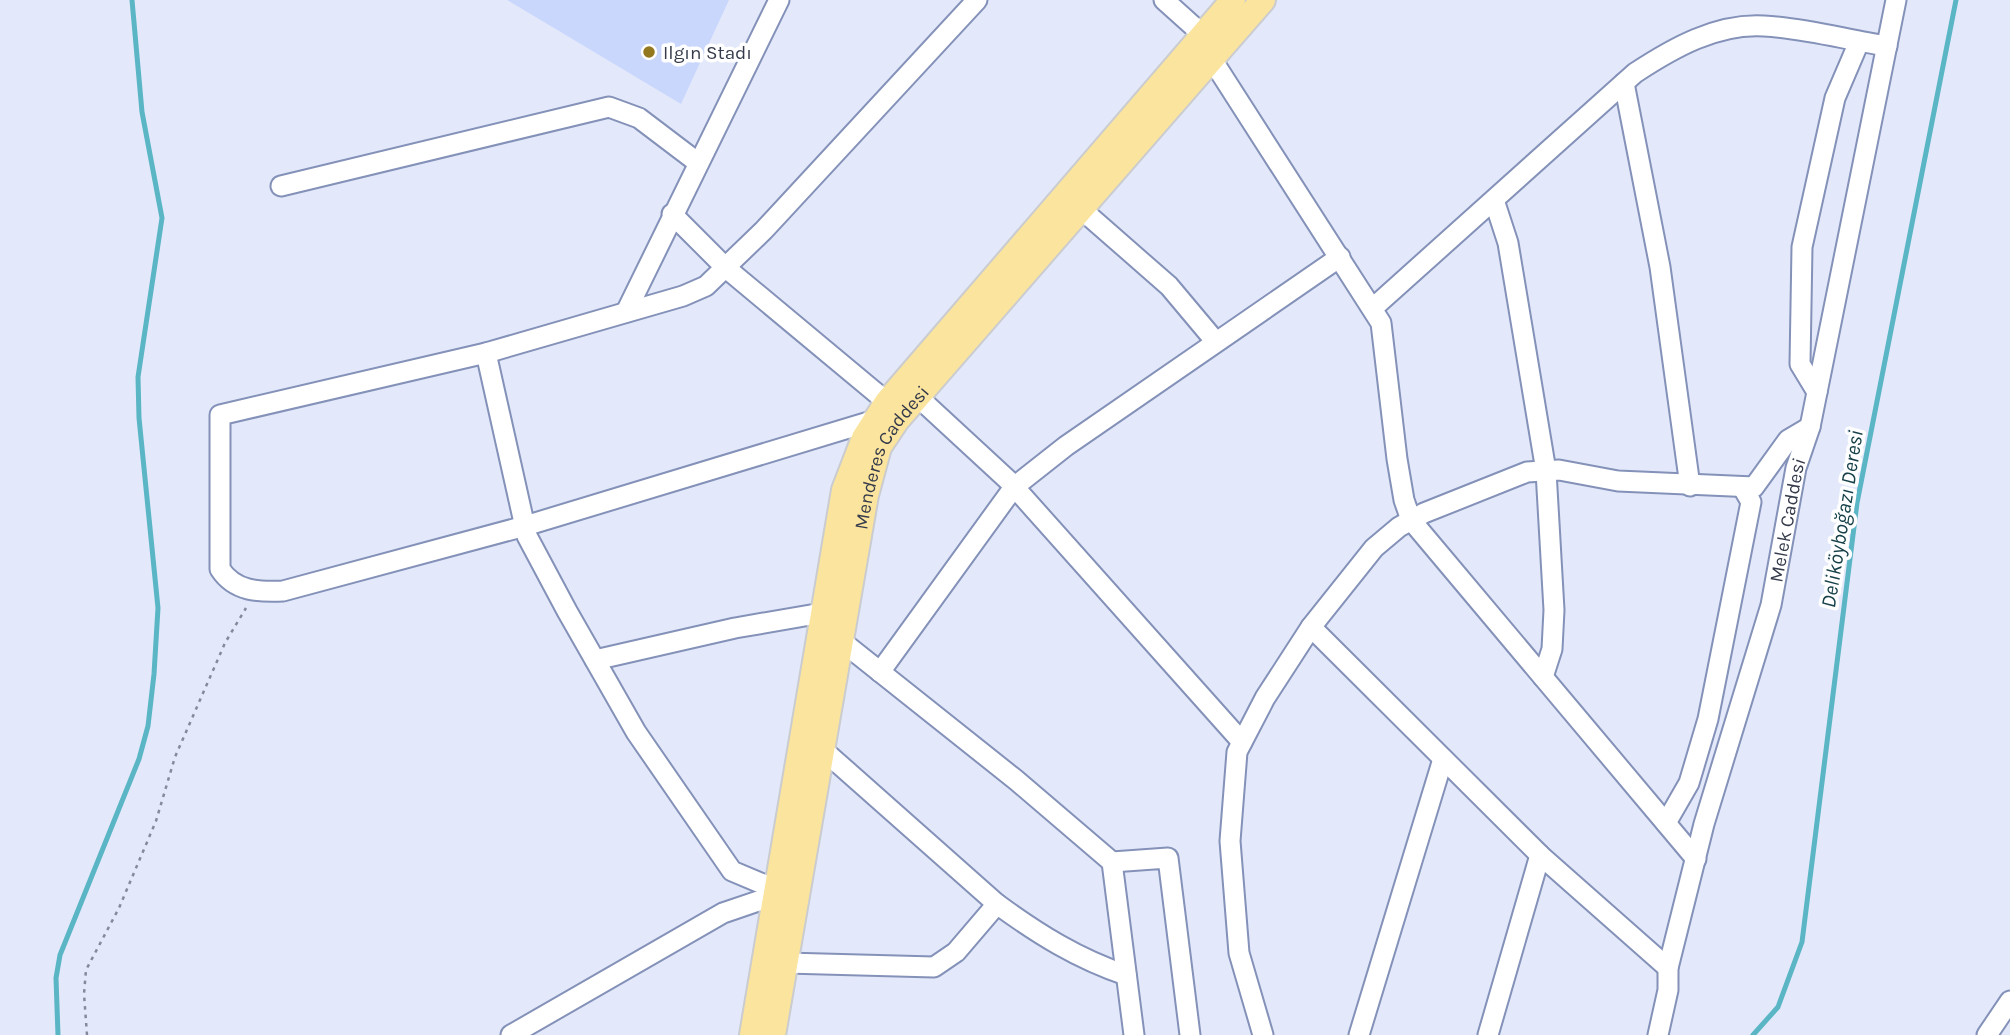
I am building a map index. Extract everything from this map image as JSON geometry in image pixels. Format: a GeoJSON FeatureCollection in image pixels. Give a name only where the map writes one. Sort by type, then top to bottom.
{"type":"FeatureCollection","features":[{"type":"Feature","properties":{"kind":"main road","name":"Menderes Caddesi"},"geometry":{"type":"LineString","coordinates":[[751,1035],[844,490],[855,455],[881,411],[1233,0]]}},
{"type":"Feature","properties":{"kind":"main road","name":"Menderes Caddesi"},"geometry":{"type":"LineString","coordinates":[[773,1035],[840,640],[873,465],[888,432],[1263,0]]}},
{"type":"Feature","properties":{"kind":"street"},"geometry":{"type":"LineString","coordinates":[[626,312],[697,162],[779,0]]}},
{"type":"Feature","properties":{"kind":"street"},"geometry":{"type":"LineString","coordinates":[[672,214],[726,268],[881,411],[525,526],[284,591],[255,592],[228,582],[220,569],[220,415],[486,353],[706,286],[726,268],[977,0]]}},
{"type":"Feature","properties":{"kind":"street"},"geometry":{"type":"LineString","coordinates":[[1164,0],[1203,35],[1211,58],[1381,323],[1397,459],[1404,500],[1411,520],[1696,859]]}},
{"type":"Feature","properties":{"kind":"street","name":"Melek Caddesi"},"geometry":{"type":"LineString","coordinates":[[1658,1035],[1668,990],[1668,968],[1696,859],[1771,605],[1796,468],[1810,427],[1896,0]]}},
{"type":"Feature","properties":{"kind":"street"},"geometry":{"type":"LineString","coordinates":[[1373,309],[1624,83],[1672,48],[1700,36],[1763,26],[1886,46]]}},
{"type":"Feature","properties":{"kind":"street"},"geometry":{"type":"LineString","coordinates":[[1817,392],[1800,364],[1801,247],[1835,98],[1859,42]]}},
{"type":"Feature","properties":{"kind":"street"},"geometry":{"type":"LineString","coordinates":[[1624,83],[1660,267],[1690,486]]}},
{"type":"Feature","properties":{"kind":"street"},"geometry":{"type":"LineString","coordinates":[[281,186],[609,107],[639,118],[697,162]]}},
{"type":"Feature","properties":{"kind":"street"},"geometry":{"type":"LineString","coordinates":[[1494,200],[1508,243],[1546,471],[1554,610],[1552,649],[1543,677]]}},
{"type":"Feature","properties":{"kind":"street"},"geometry":{"type":"LineString","coordinates":[[1081,209],[1169,286],[1216,342]]}},
{"type":"Feature","properties":{"kind":"street"},"geometry":{"type":"LineString","coordinates":[[880,671],[1014,487],[1066,446],[1340,257]]}},
{"type":"Feature","properties":{"kind":"street"},"geometry":{"type":"LineString","coordinates":[[486,353],[527,536],[636,732],[733,871],[776,893]]}},
{"type":"Feature","properties":{"kind":"street"},"geometry":{"type":"LineString","coordinates":[[918,397],[1014,487],[1242,742]]}},
{"type":"Feature","properties":{"kind":"street"},"geometry":{"type":"LineString","coordinates":[[1263,1035],[1239,953],[1230,841],[1237,752],[1265,698],[1311,627],[1374,548],[1411,520],[1527,472],[1559,470],[1618,481],[1754,487],[1788,440],[1810,427]]}},
{"type":"Feature","properties":{"kind":"street"},"geometry":{"type":"LineString","coordinates":[[1666,823],[1689,783],[1708,719],[1751,502],[1743,488]]}},
{"type":"Feature","properties":{"kind":"street"},"geometry":{"type":"LineString","coordinates":[[595,660],[735,628],[822,613]]}},
{"type":"Feature","properties":{"kind":"street"},"geometry":{"type":"LineString","coordinates":[[1311,627],[1541,855],[1668,968]]}},
{"type":"Feature","properties":{"kind":"street"},"geometry":{"type":"LineString","coordinates":[[840,640],[1016,780],[1112,862],[1134,1035]]}},
{"type":"Feature","properties":{"kind":"street"},"geometry":{"type":"LineString","coordinates":[[822,749],[997,904],[1043,937],[1095,964],[1126,975]]}},
{"type":"Feature","properties":{"kind":"street"},"geometry":{"type":"LineString","coordinates":[[1359,1035],[1443,758]]}},
{"type":"Feature","properties":{"kind":"street"},"geometry":{"type":"LineString","coordinates":[[1488,1035],[1541,855]]}},
{"type":"Feature","properties":{"kind":"street"},"geometry":{"type":"LineString","coordinates":[[1112,862],[1168,858],[1190,1035]]}},
{"type":"Feature","properties":{"kind":"street"},"geometry":{"type":"LineString","coordinates":[[511,1035],[723,913],[776,893]]}},
{"type":"Feature","properties":{"kind":"street"},"geometry":{"type":"LineString","coordinates":[[786,963],[934,967],[956,952],[997,904]]}},
{"type":"Feature","properties":{"kind":"street"},"geometry":{"type":"LineString","coordinates":[[1987,1035],[2010,1001]]}},
{"type":"Feature","properties":{"kind":"path"},"geometry":{"type":"LineString","coordinates":[[87,1035],[84,994],[86,970],[119,908],[156,821],[174,757],[225,643],[255,592]]}},
{"type":"Feature","properties":{"kind":"shaded area","name":"Ilgın Stadı"},"geometry":{"type":"Polygon","coordinates":[[[507,0],[729,0],[681,104],[507,0]]]}},
{"type":"Feature","properties":{"kind":"waterway"},"geometry":{"type":"LineString","coordinates":[[58,1035],[56,978],[60,955],[139,759],[148,726],[154,674],[158,608],[139,418],[138,377],[162,218],[142,112],[132,0]]}},
{"type":"Feature","properties":{"kind":"waterway","name":"Deliköyboğazı Deresi"},"geometry":{"type":"LineString","coordinates":[[1753,1035],[1778,1007],[1802,942],[1857,503],[1956,0]]}},
{"type":"Feature","properties":{"kind":"place","name":"Ilgın Stadı"},"geometry":{"type":"Point","coordinates":[649,52]}}]}
